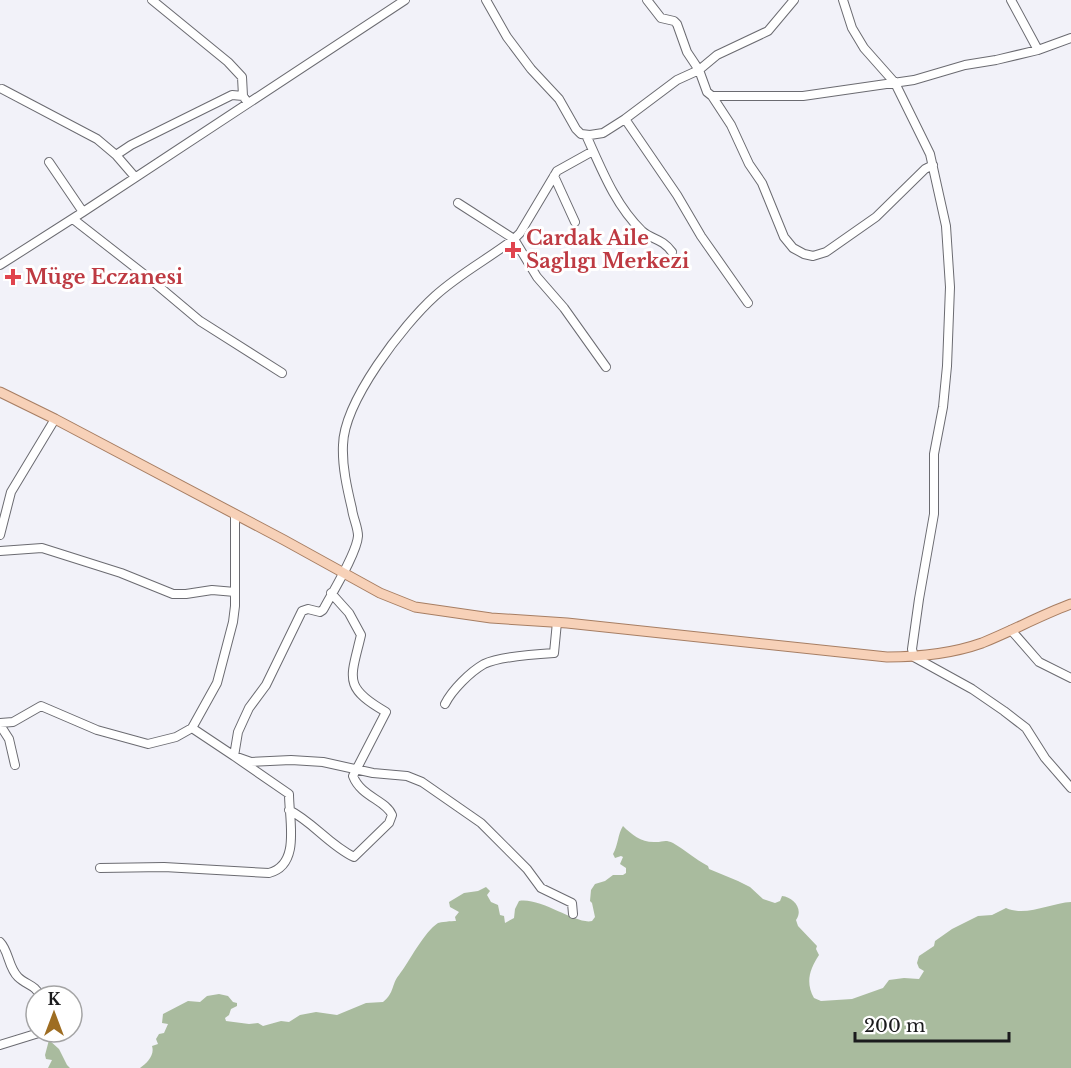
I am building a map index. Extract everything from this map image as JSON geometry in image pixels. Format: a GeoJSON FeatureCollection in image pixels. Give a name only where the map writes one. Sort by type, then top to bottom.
{"type":"FeatureCollection","features":[{"type":"Feature","properties":{"kind":"main road"},"geometry":{"type":"LineString","coordinates":[[0,392],[235,514],[380,593],[415,607],[491,618],[557,622],[887,657],[914,657],[947,653],[981,643],[1071,604]]}},
{"type":"Feature","properties":{"kind":"street"},"geometry":{"type":"LineString","coordinates":[[152,0],[228,62],[242,77],[245,100]]}},
{"type":"Feature","properties":{"kind":"street"},"geometry":{"type":"LineString","coordinates":[[0,265],[73,219],[245,100],[405,0]]}},
{"type":"Feature","properties":{"kind":"street"},"geometry":{"type":"LineString","coordinates":[[486,0],[507,37],[531,69],[559,99],[576,129],[586,135],[617,198],[643,231],[665,243],[672,252]]}},
{"type":"Feature","properties":{"kind":"street"},"geometry":{"type":"LineString","coordinates":[[647,0],[661,18],[677,24],[687,52],[699,70],[707,92],[731,125],[749,164],[762,183],[784,237],[793,248],[813,256],[826,252],[876,217],[925,169],[933,165]]}},
{"type":"Feature","properties":{"kind":"street"},"geometry":{"type":"LineString","coordinates":[[586,135],[603,133],[677,81],[699,70],[717,55],[768,31],[794,0]]}},
{"type":"Feature","properties":{"kind":"street"},"geometry":{"type":"LineString","coordinates":[[843,0],[852,28],[864,48],[895,83],[930,154],[945,226],[950,287],[948,366],[934,454],[934,514],[912,649],[914,657],[972,689],[1026,728],[1046,758],[1071,788]]}},
{"type":"Feature","properties":{"kind":"street"},"geometry":{"type":"LineString","coordinates":[[1011,0],[1038,50]]}},
{"type":"Feature","properties":{"kind":"street"},"geometry":{"type":"LineString","coordinates":[[712,96],[803,96],[914,80],[965,65],[1038,50],[1071,38]]}},
{"type":"Feature","properties":{"kind":"street"},"geometry":{"type":"LineString","coordinates":[[2,89],[97,139],[116,155],[135,177]]}},
{"type":"Feature","properties":{"kind":"street"},"geometry":{"type":"LineString","coordinates":[[116,155],[131,145],[232,95],[245,100]]}},
{"type":"Feature","properties":{"kind":"street"},"geometry":{"type":"LineString","coordinates":[[625,119],[701,236],[748,303]]}},
{"type":"Feature","properties":{"kind":"street"},"geometry":{"type":"LineString","coordinates":[[234,756],[238,732],[249,708],[266,685],[302,611],[308,609],[320,612],[353,552],[358,536],[343,460],[344,432],[352,410],[388,350],[425,306],[451,283],[514,239],[520,233],[557,171],[593,151]]}},
{"type":"Feature","properties":{"kind":"street"},"geometry":{"type":"LineString","coordinates":[[49,162],[83,212]]}},
{"type":"Feature","properties":{"kind":"street"},"geometry":{"type":"LineString","coordinates":[[554,176],[574,222]]}},
{"type":"Feature","properties":{"kind":"street"},"geometry":{"type":"LineString","coordinates":[[458,203],[514,239],[537,277],[572,317],[606,367]]}},
{"type":"Feature","properties":{"kind":"street"},"geometry":{"type":"LineString","coordinates":[[73,219],[200,321],[282,373]]}},
{"type":"Feature","properties":{"kind":"street"},"geometry":{"type":"LineString","coordinates":[[0,535],[11,492],[55,419]]}},
{"type":"Feature","properties":{"kind":"street"},"geometry":{"type":"LineString","coordinates":[[15,765],[9,739],[0,724],[14,722],[41,706],[97,730],[148,744],[176,737],[192,728],[217,683],[233,622],[235,514]]}},
{"type":"Feature","properties":{"kind":"street"},"geometry":{"type":"LineString","coordinates":[[0,551],[42,548],[121,573],[173,594],[212,590],[235,592]]}},
{"type":"Feature","properties":{"kind":"street"},"geometry":{"type":"LineString","coordinates":[[289,810],[337,847],[354,857],[389,823],[392,815],[391,811],[356,784],[353,776],[386,712],[370,703],[354,687],[352,674],[361,635],[349,613],[331,593]]}},
{"type":"Feature","properties":{"kind":"street"},"geometry":{"type":"LineString","coordinates":[[445,704],[448,697],[468,677],[485,664],[527,655],[554,653],[557,622]]}},
{"type":"Feature","properties":{"kind":"street"},"geometry":{"type":"LineString","coordinates":[[1011,630],[1039,662],[1071,678]]}},
{"type":"Feature","properties":{"kind":"street"},"geometry":{"type":"LineString","coordinates":[[100,868],[164,867],[268,873],[276,871],[285,863],[291,845],[289,794],[192,728]]}},
{"type":"Feature","properties":{"kind":"street"},"geometry":{"type":"LineString","coordinates":[[234,756],[251,762],[291,760],[323,762],[391,776],[407,776],[422,782],[481,823],[527,869],[542,888],[572,903],[573,914]]}},
{"type":"Feature","properties":{"kind":"street"},"geometry":{"type":"LineString","coordinates":[[0,942],[10,967],[18,977],[31,984]]}},
{"type":"Feature","properties":{"kind":"street"},"geometry":{"type":"LineString","coordinates":[[0,1045],[24,1038]]}},
{"type":"Feature","properties":{"kind":"green space"},"geometry":{"type":"Polygon","coordinates":[[[623,826],[642,840],[673,843],[708,866],[709,869],[750,887],[763,899],[775,903],[780,901],[782,896],[793,901],[799,912],[796,920],[798,926],[817,946],[819,955],[813,965],[809,981],[814,998],[821,1001],[852,999],[883,988],[889,980],[919,979],[924,971],[917,963],[919,956],[952,929],[978,916],[992,915],[1006,908],[1022,911],[1071,902],[1071,1068],[140,1068],[150,1058],[152,1046],[158,1044],[156,1039],[159,1034],[164,1033],[168,1024],[162,1023],[163,1014],[188,1001],[200,1002],[207,996],[219,994],[228,996],[237,1003],[237,1006],[231,1009],[225,1018],[226,1021],[258,1023],[263,1026],[281,1021],[289,1022],[300,1015],[316,1012],[337,1015],[366,1003],[383,1002],[427,933],[438,923],[456,921],[455,917],[459,912],[450,907],[449,902],[464,893],[486,887],[490,891],[487,895],[491,902],[498,905],[505,923],[514,918],[519,901],[537,903],[577,919],[592,921],[595,917],[590,901],[591,890],[595,884],[613,875],[626,873],[626,868],[620,864],[623,857],[615,858],[613,854],[623,826]]]}},
{"type":"Feature","properties":{"kind":"green space"},"geometry":{"type":"Polygon","coordinates":[[[48,1044],[53,1044],[70,1068],[48,1068],[52,1060],[46,1059],[48,1044]]]}},
{"type":"Feature","properties":{"kind":"place","name":"Cardak Aile Saglıgı Merkezi"},"geometry":{"type":"Point","coordinates":[513,250]}},
{"type":"Feature","properties":{"kind":"place","name":"Müge Eczanesi"},"geometry":{"type":"Point","coordinates":[13,277]}}]}
